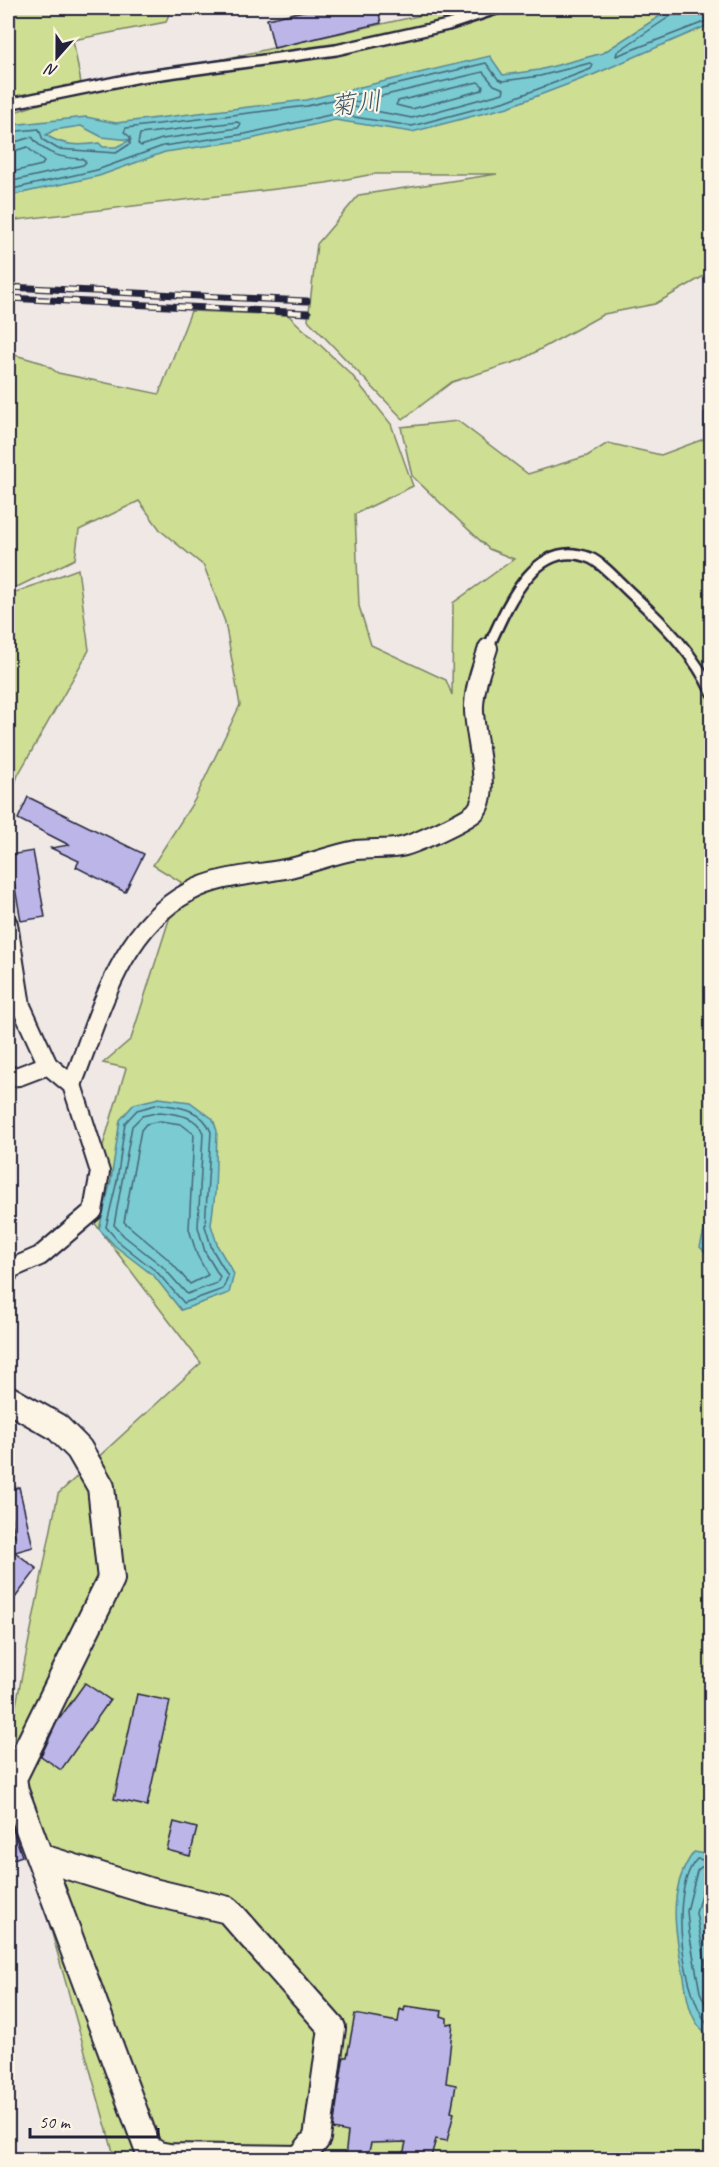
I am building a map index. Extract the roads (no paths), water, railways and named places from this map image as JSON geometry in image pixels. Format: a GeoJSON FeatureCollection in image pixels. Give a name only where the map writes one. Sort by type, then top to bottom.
{"type":"FeatureCollection","features":[{"type":"Feature","properties":{"kind":"street"},"geometry":{"type":"LineString","coordinates":[[72,1085],[117,971],[129,948],[157,917],[189,892],[225,878],[291,868],[357,850],[403,847],[429,837],[475,811],[483,794],[474,708],[476,683],[488,648]]}},
{"type":"Feature","properties":{"kind":"street"},"geometry":{"type":"LineString","coordinates":[[8,924],[21,1006],[48,1065],[72,1085],[100,1172],[93,1211],[40,1256],[10,1269],[8,1274]]}},
{"type":"Feature","properties":{"kind":"street"},"geometry":{"type":"LineString","coordinates":[[8,1077],[19,1076],[48,1065]]}},
{"type":"Feature","properties":{"kind":"street"},"geometry":{"type":"LineString","coordinates":[[8,1399],[57,1427],[79,1449],[101,1487],[111,1579],[14,1778],[15,1791],[39,1857],[148,2149],[169,2157],[300,2159],[317,2138],[332,2028],[228,1910],[149,1891],[39,1857]]}},
{"type":"Feature","properties":{"kind":"lane"},"geometry":{"type":"LineString","coordinates":[[8,104],[140,77],[336,50],[448,25],[499,8]]}},
{"type":"Feature","properties":{"kind":"lane"},"geometry":{"type":"LineString","coordinates":[[488,648],[510,601],[531,572],[547,561],[574,554],[592,558],[656,616],[697,664],[711,693]]}},
{"type":"Feature","properties":{"kind":"water","name":"菊川"},"geometry":{"type":"Polygon","coordinates":[[[672,8],[711,8],[711,24],[595,74],[508,107],[412,132],[335,120],[246,140],[165,152],[99,176],[8,196],[8,137],[11,125],[86,117],[116,123],[306,100],[490,56],[503,75],[539,70],[603,53],[672,8]],[[81,126],[54,130],[46,135],[65,143],[78,145],[99,143],[103,147],[116,147],[130,140],[102,137],[81,126]]]}},
{"type":"Feature","properties":{"kind":"water"},"geometry":{"type":"Polygon","coordinates":[[[159,1098],[190,1102],[213,1119],[217,1131],[215,1193],[211,1225],[218,1247],[234,1274],[229,1293],[181,1310],[154,1276],[115,1246],[99,1229],[111,1180],[120,1120],[134,1104],[159,1098]]]}},
{"type":"Feature","properties":{"kind":"water"},"geometry":{"type":"Polygon","coordinates":[[[711,1214],[711,1258],[700,1247],[708,1215],[711,1214]]]}},
{"type":"Feature","properties":{"kind":"water"},"geometry":{"type":"Polygon","coordinates":[[[694,1852],[711,1855],[711,2039],[697,2024],[689,2006],[676,1928],[676,1896],[679,1881],[694,1852]]]}},
{"type":"Feature","properties":{"kind":"railway"},"geometry":{"type":"LineString","coordinates":[[8,287],[307,301]]}},
{"type":"Feature","properties":{"kind":"railway"},"geometry":{"type":"LineString","coordinates":[[8,298],[308,313]]}}]}
